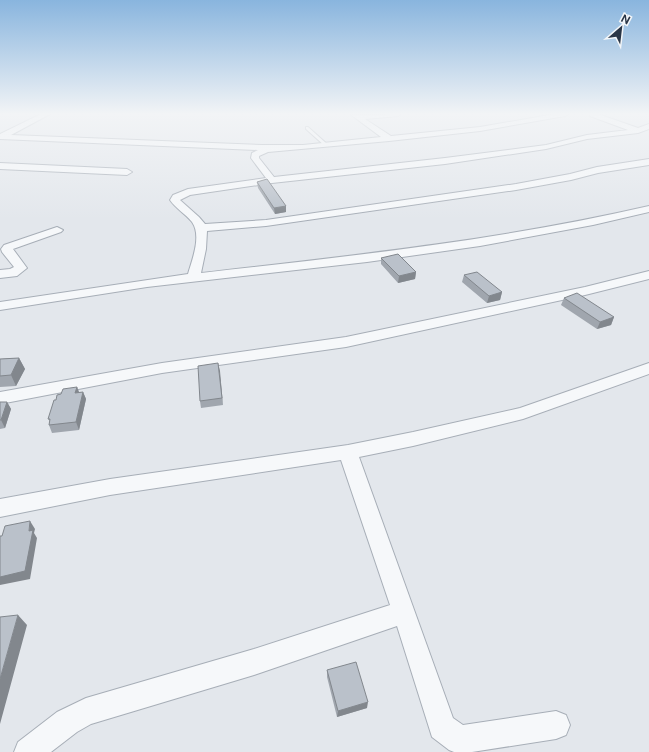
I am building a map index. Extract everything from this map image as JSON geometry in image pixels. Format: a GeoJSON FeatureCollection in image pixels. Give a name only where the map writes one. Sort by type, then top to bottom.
{"type":"FeatureCollection","features":[{"type":"Feature","properties":{"kind":"street"},"geometry":{"type":"LineString","coordinates":[[271,149],[259,152],[255,155],[255,158],[272,180]]}},
{"type":"Feature","properties":{"kind":"street"},"geometry":{"type":"LineString","coordinates":[[194,277],[201,247],[201,228],[198,222],[175,200],[177,197],[188,192],[272,180],[445,161],[531,149]]}},
{"type":"Feature","properties":{"kind":"street"},"geometry":{"type":"LineString","coordinates":[[201,228],[266,222],[516,187],[570,177],[597,170],[649,162]]}},
{"type":"Feature","properties":{"kind":"street"},"geometry":{"type":"LineString","coordinates":[[0,166],[127,172]]}},
{"type":"Feature","properties":{"kind":"street"},"geometry":{"type":"LineString","coordinates":[[0,306],[136,284],[353,259],[491,240],[546,231],[649,209]]}},
{"type":"Feature","properties":{"kind":"street"},"geometry":{"type":"LineString","coordinates":[[0,274],[13,273],[21,268],[8,252],[8,247],[57,230]]}},
{"type":"Feature","properties":{"kind":"street"},"geometry":{"type":"LineString","coordinates":[[0,398],[162,368],[346,342],[649,275]]}},
{"type":"Feature","properties":{"kind":"street"},"geometry":{"type":"LineString","coordinates":[[0,508],[110,487],[348,452],[413,440],[523,413],[649,368]]}},
{"type":"Feature","properties":{"kind":"street"},"geometry":{"type":"LineString","coordinates":[[348,452],[423,666],[442,727],[449,734],[459,740],[556,725]]}},
{"type":"Feature","properties":{"kind":"street"},"geometry":{"type":"LineString","coordinates":[[28,752],[67,722],[86,712],[111,706],[254,662],[404,612]]}},
{"type":"Feature","properties":{"kind":"building"},"geometry":{"type":"Polygon","coordinates":[[[267,179],[286,206],[274,208],[257,182],[267,179]]]}},
{"type":"Feature","properties":{"kind":"building"},"geometry":{"type":"Polygon","coordinates":[[[398,254],[416,272],[399,276],[381,258],[398,254]]]}},
{"type":"Feature","properties":{"kind":"building"},"geometry":{"type":"Polygon","coordinates":[[[477,272],[502,292],[489,296],[464,275],[477,272]]]}},
{"type":"Feature","properties":{"kind":"building"},"geometry":{"type":"Polygon","coordinates":[[[577,293],[614,317],[600,322],[564,298],[577,293]]]}},
{"type":"Feature","properties":{"kind":"building"},"geometry":{"type":"Polygon","coordinates":[[[19,358],[11,375],[0,376],[0,359],[19,358]]]}},
{"type":"Feature","properties":{"kind":"building"},"geometry":{"type":"Polygon","coordinates":[[[218,363],[222,398],[200,401],[198,366],[218,363]]]}},
{"type":"Feature","properties":{"kind":"building"},"geometry":{"type":"Polygon","coordinates":[[[77,387],[75,393],[83,392],[76,422],[49,425],[50,419],[48,419],[57,395],[61,394],[63,389],[77,387]]]}},
{"type":"Feature","properties":{"kind":"building"},"geometry":{"type":"Polygon","coordinates":[[[0,402],[7,402],[1,420],[0,420],[0,402]]]}},
{"type":"Feature","properties":{"kind":"building"},"geometry":{"type":"Polygon","coordinates":[[[30,521],[29,531],[33,530],[25,571],[0,577],[0,536],[2,536],[5,526],[30,521]]]}},
{"type":"Feature","properties":{"kind":"building"},"geometry":{"type":"Polygon","coordinates":[[[18,615],[0,679],[0,617],[18,615]]]}},
{"type":"Feature","properties":{"kind":"building"},"geometry":{"type":"Polygon","coordinates":[[[356,662],[368,702],[338,711],[327,670],[356,662]]]}}]}
